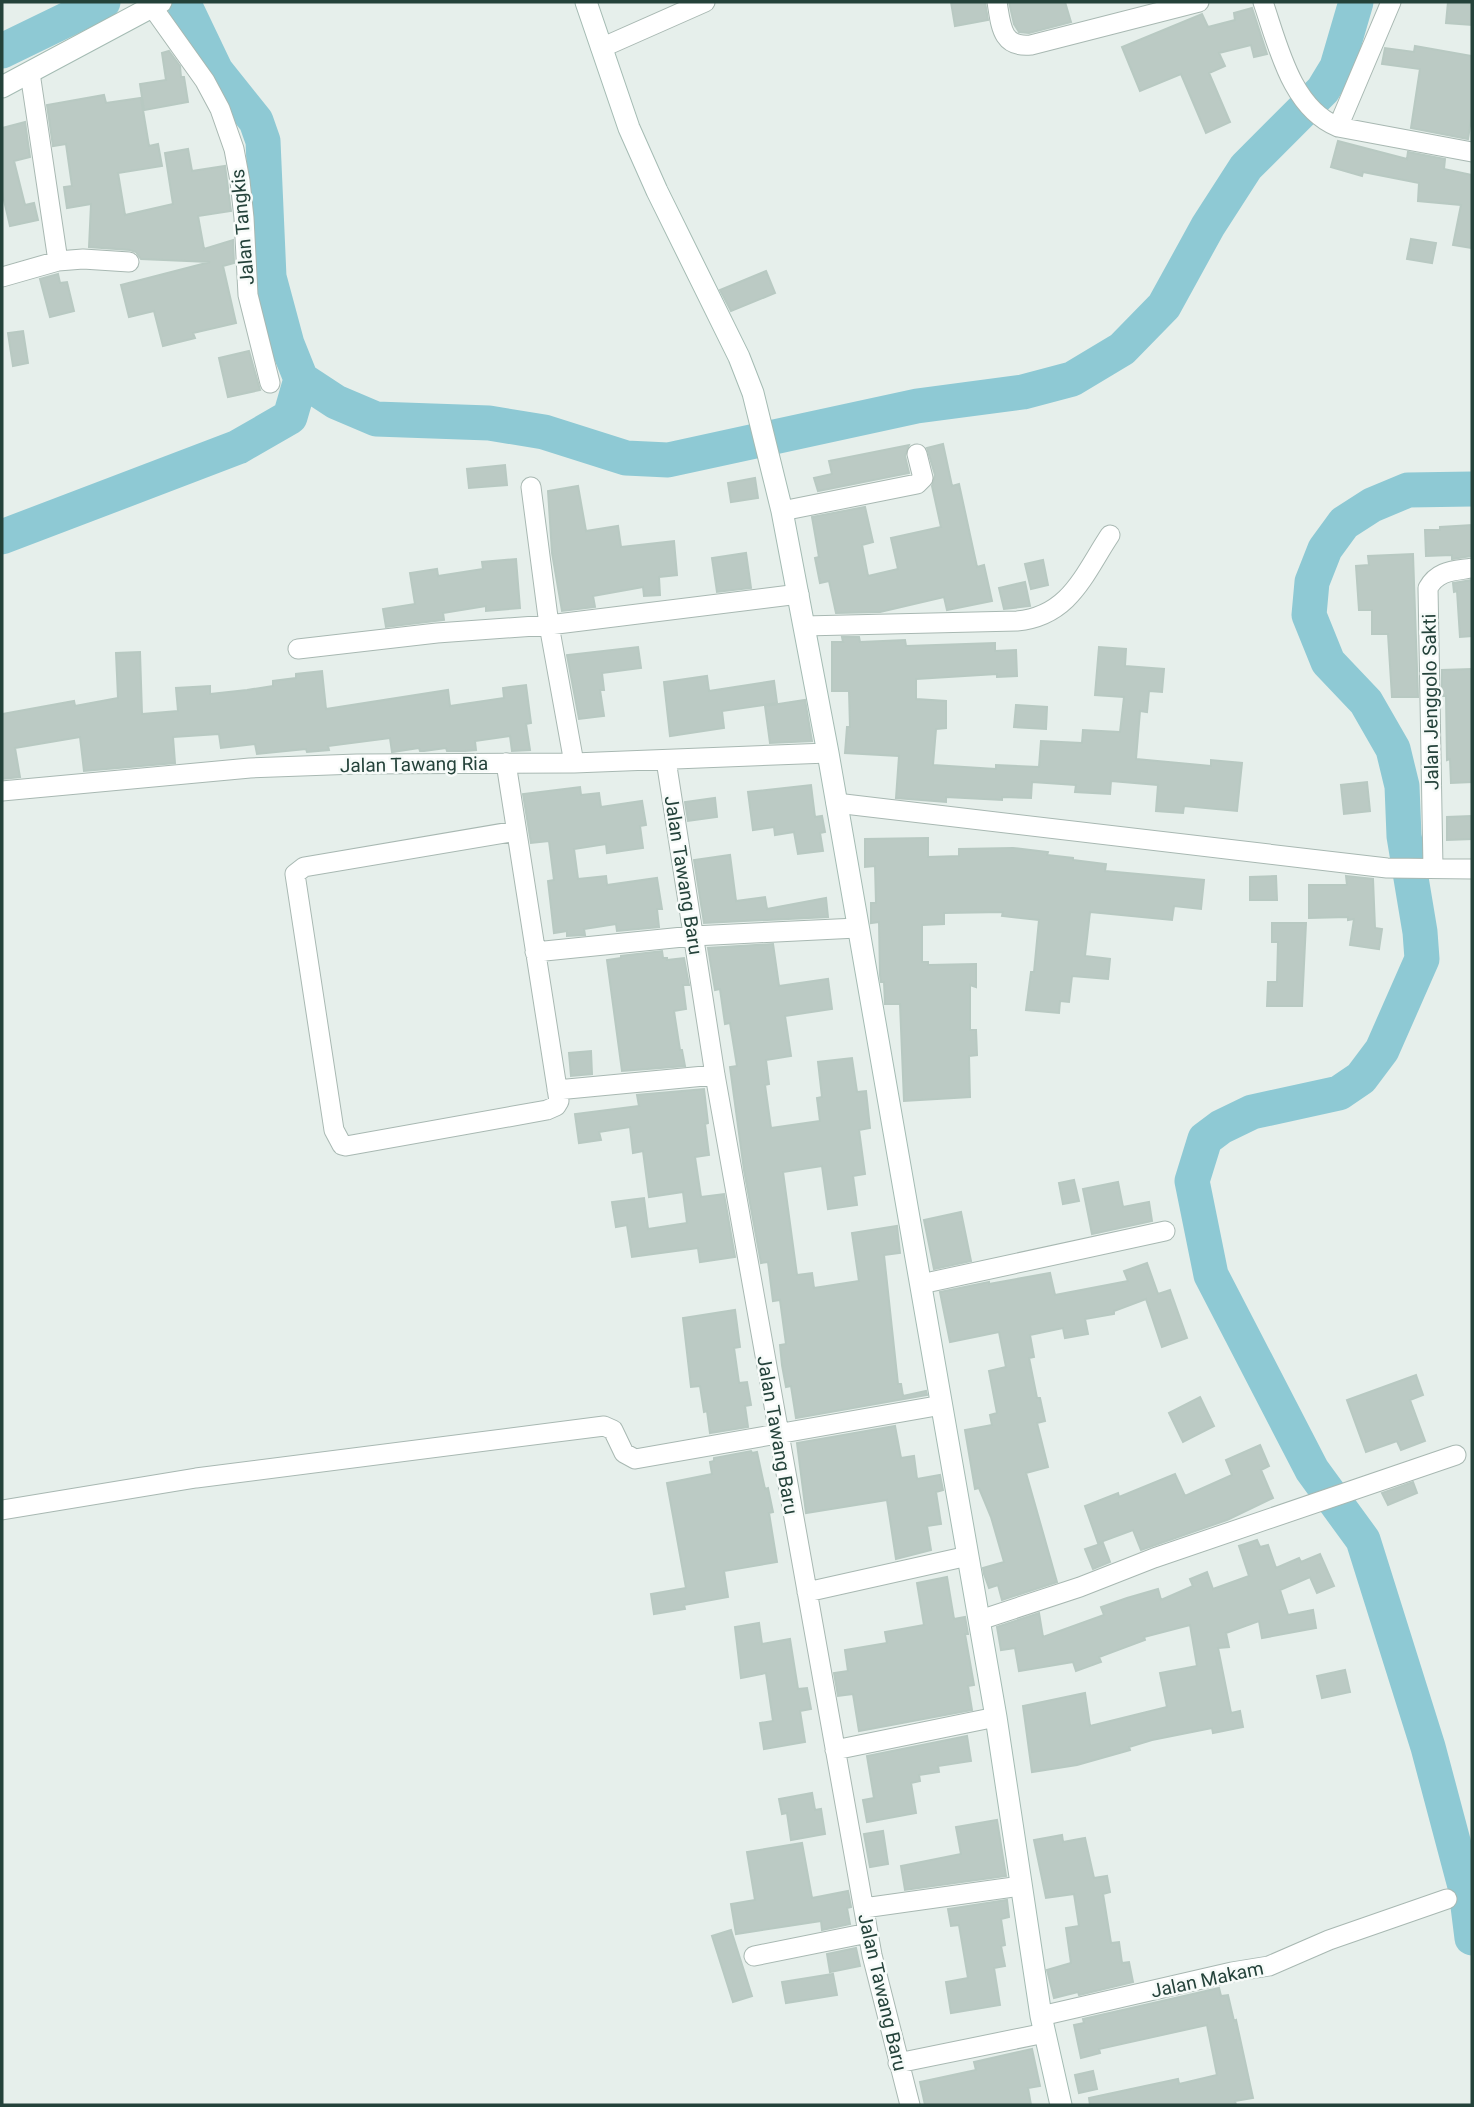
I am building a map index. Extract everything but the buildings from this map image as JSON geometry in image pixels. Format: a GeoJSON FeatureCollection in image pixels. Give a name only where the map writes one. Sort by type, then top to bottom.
{"type":"FeatureCollection","features":[{"type":"Feature","properties":{"kind":"street"},"geometry":{"type":"LineString","coordinates":[[586,2],[629,128],[739,357],[752,393],[773,471],[828,753],[980,1620],[1043,2024],[1061,2105]]}},
{"type":"Feature","properties":{"kind":"street"},"geometry":{"type":"LineString","coordinates":[[601,47],[705,2]]}},
{"type":"Feature","properties":{"kind":"street"},"geometry":{"type":"LineString","coordinates":[[997,2],[1007,40],[1018,46],[1199,2]]}},
{"type":"Feature","properties":{"kind":"street"},"geometry":{"type":"LineString","coordinates":[[1263,2],[1294,86],[1330,124],[1472,152]]}},
{"type":"Feature","properties":{"kind":"street"},"geometry":{"type":"LineString","coordinates":[[1330,124],[1391,2]]}},
{"type":"Feature","properties":{"kind":"street"},"geometry":{"type":"LineString","coordinates":[[2,87],[157,5]]}},
{"type":"Feature","properties":{"kind":"street","name":"Jalan Tangkis"},"geometry":{"type":"LineString","coordinates":[[157,5],[220,109],[234,149],[242,193],[248,295],[270,383]]}},
{"type":"Feature","properties":{"kind":"street"},"geometry":{"type":"LineString","coordinates":[[30,73],[58,261]]}},
{"type":"Feature","properties":{"kind":"street"},"geometry":{"type":"LineString","coordinates":[[2,277],[58,261],[129,262]]}},
{"type":"Feature","properties":{"kind":"street"},"geometry":{"type":"LineString","coordinates":[[782,511],[917,484],[923,478],[917,454]]}},
{"type":"Feature","properties":{"kind":"street"},"geometry":{"type":"LineString","coordinates":[[531,487],[549,625],[575,763]]}},
{"type":"Feature","properties":{"kind":"street"},"geometry":{"type":"LineString","coordinates":[[804,626],[1017,621],[1049,614],[1069,597],[1110,534]]}},
{"type":"Feature","properties":{"kind":"street","name":"Jalan Jenggolo Sakti"},"geometry":{"type":"LineString","coordinates":[[1429,868],[1428,588],[1443,572],[1472,568]]}},
{"type":"Feature","properties":{"kind":"street"},"geometry":{"type":"LineString","coordinates":[[298,649],[437,633],[549,625],[799,594]]}},
{"type":"Feature","properties":{"kind":"street","name":"Jalan Tawang Ria"},"geometry":{"type":"LineString","coordinates":[[2,791],[250,768],[357,764],[575,763],[828,753]]}},
{"type":"Feature","properties":{"kind":"street","name":"Jalan Tawang Baru"},"geometry":{"type":"LineString","coordinates":[[666,760],[715,1074],[868,1933],[910,2105]]}},
{"type":"Feature","properties":{"kind":"street"},"geometry":{"type":"LineString","coordinates":[[506,763],[559,1101],[556,1106],[547,1110],[342,1145],[334,1130],[295,874],[300,868],[516,831]]}},
{"type":"Feature","properties":{"kind":"street"},"geometry":{"type":"LineString","coordinates":[[836,803],[1387,868],[1472,869]]}},
{"type":"Feature","properties":{"kind":"street"},"geometry":{"type":"LineString","coordinates":[[535,952],[693,936],[857,928]]}},
{"type":"Feature","properties":{"kind":"street"},"geometry":{"type":"LineString","coordinates":[[557,1090],[715,1074]]}},
{"type":"Feature","properties":{"kind":"street"},"geometry":{"type":"LineString","coordinates":[[920,1284],[1165,1231]]}},
{"type":"Feature","properties":{"kind":"street"},"geometry":{"type":"LineString","coordinates":[[2,1510],[196,1478],[604,1426],[613,1430],[624,1453],[635,1459],[942,1405]]}},
{"type":"Feature","properties":{"kind":"street"},"geometry":{"type":"LineString","coordinates":[[980,1620],[1455,1455]]}},
{"type":"Feature","properties":{"kind":"street"},"geometry":{"type":"LineString","coordinates":[[807,1592],[968,1556]]}},
{"type":"Feature","properties":{"kind":"street"},"geometry":{"type":"LineString","coordinates":[[835,1749],[996,1717]]}},
{"type":"Feature","properties":{"kind":"street"},"geometry":{"type":"LineString","coordinates":[[864,1909],[1020,1886]]}},
{"type":"Feature","properties":{"kind":"street","name":"Jalan Makam"},"geometry":{"type":"LineString","coordinates":[[898,2063],[1232,1972],[1256,1970],[1328,1940],[1447,1899]]}},
{"type":"Feature","properties":{"kind":"street"},"geometry":{"type":"LineString","coordinates":[[754,1956],[868,1933]]}},
{"type":"Feature","properties":{"kind":"waterway"},"geometry":{"type":"LineString","coordinates":[[2,51],[103,2]]}},
{"type":"Feature","properties":{"kind":"waterway"},"geometry":{"type":"LineString","coordinates":[[183,2],[216,71],[256,121],[263,141],[269,277],[287,344],[301,379],[336,402],[376,419],[489,423],[544,432],[626,458],[668,460],[917,406],[1023,392],[1072,379],[1122,349],[1164,306],[1208,226],[1246,167],[1323,90],[1337,67],[1356,2]]}},
{"type":"Feature","properties":{"kind":"waterway"},"geometry":{"type":"LineString","coordinates":[[2,537],[238,447],[290,417],[301,379]]}},
{"type":"Feature","properties":{"kind":"waterway"},"geometry":{"type":"LineString","coordinates":[[1472,489],[1408,490],[1372,505],[1344,523],[1325,549],[1312,582],[1309,615],[1328,662],[1366,702],[1393,749],[1402,786],[1404,836],[1422,959],[1382,1050],[1361,1078],[1339,1093],[1252,1112],[1221,1127],[1205,1139],[1192,1181],[1211,1275],[1312,1470],[1363,1540],[1428,1747],[1466,1890],[1472,1938]]}}]}
